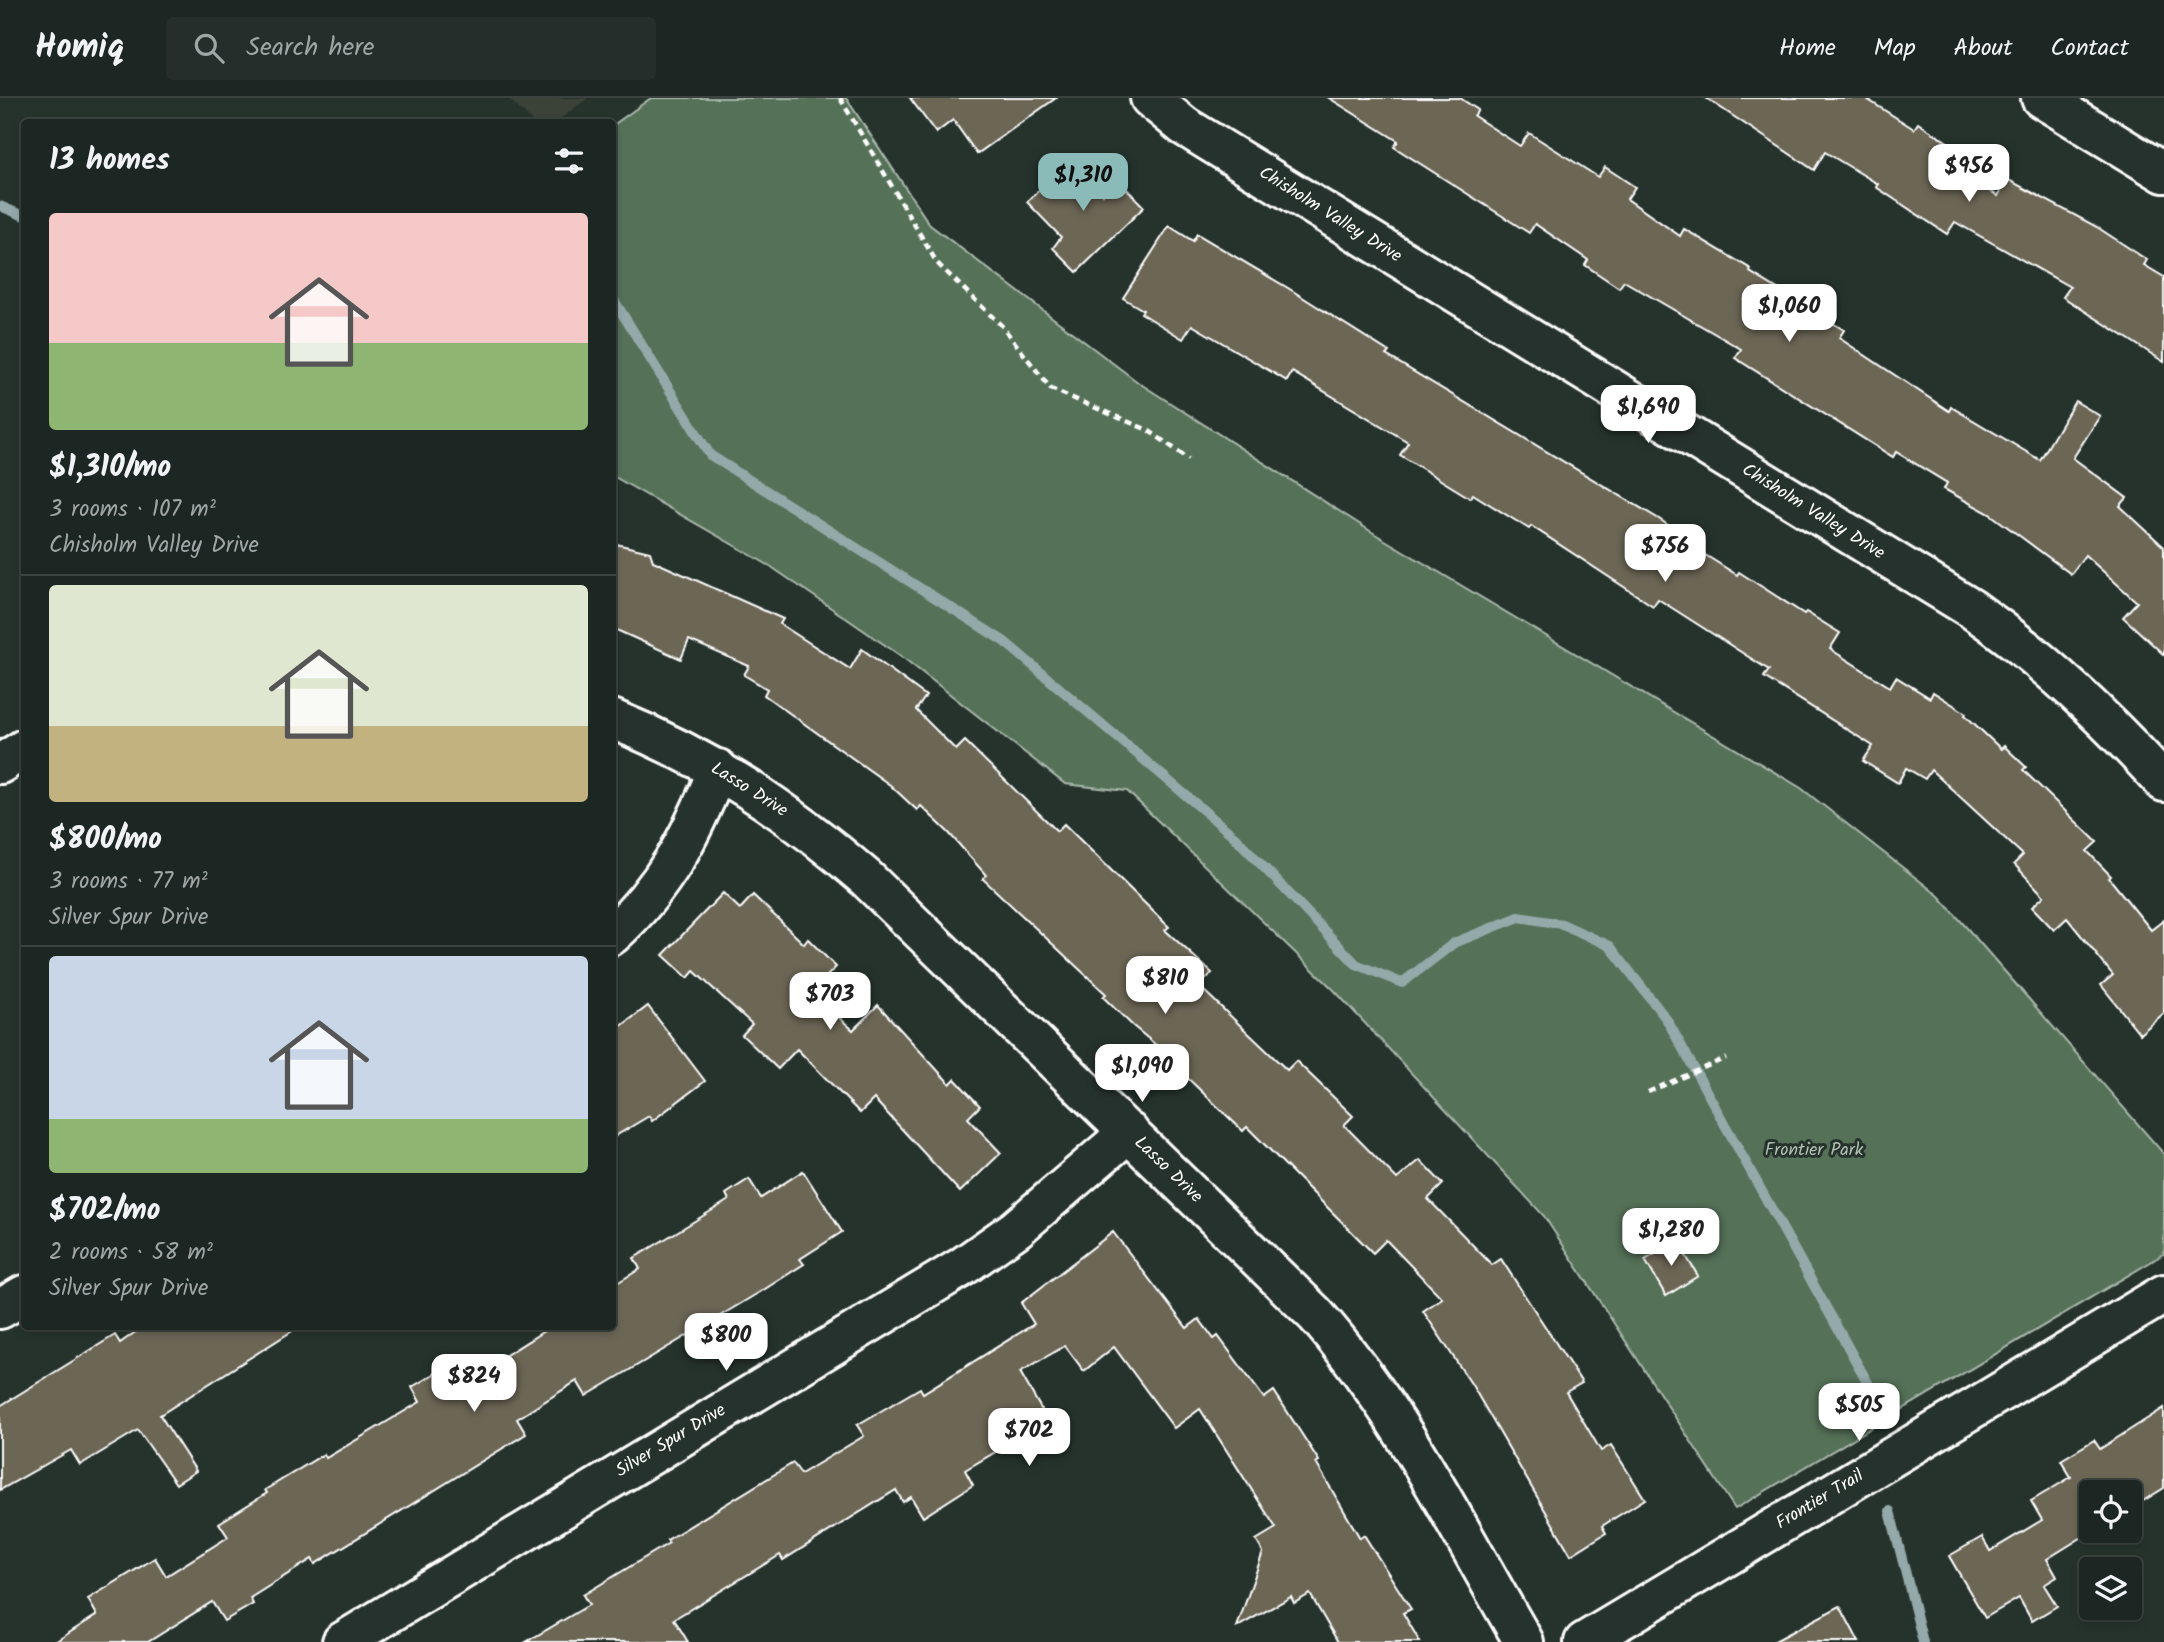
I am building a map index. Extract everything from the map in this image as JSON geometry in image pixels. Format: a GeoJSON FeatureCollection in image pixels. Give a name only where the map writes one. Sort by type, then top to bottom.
{"type":"FeatureCollection","features":[{"type":"Feature","properties":{"kind":"street","name":"Chisholm Valley Drive"},"geometry":{"type":"LineString","coordinates":[[1150,98],[1184,126],[1972,610],[2022,644],[2067,682],[2164,782]]}},
{"type":"Feature","properties":{"kind":"street"},"geometry":{"type":"LineString","coordinates":[[2041,98],[2164,173]]}},
{"type":"Feature","properties":{"kind":"street","name":"Lasso Drive"},"geometry":{"type":"LineString","coordinates":[[616,721],[718,769],[771,801],[866,878],[1315,1314],[1347,1350],[1380,1396],[1524,1642]]}},
{"type":"Feature","properties":{"kind":"street"},"geometry":{"type":"LineString","coordinates":[[0,764],[21,751]]}},
{"type":"Feature","properties":{"kind":"street"},"geometry":{"type":"LineString","coordinates":[[616,931],[659,885],[679,854],[692,833],[718,769]]}},
{"type":"Feature","properties":{"kind":"street","name":"Silver Spur Drive"},"geometry":{"type":"LineString","coordinates":[[342,1642],[962,1267],[1016,1229],[1129,1132]]}},
{"type":"Feature","properties":{"kind":"street","name":"Frontier Trail"},"geometry":{"type":"LineString","coordinates":[[1584,1642],[2164,1294]]}},
{"type":"Feature","properties":{"kind":"street"},"geometry":{"type":"LineString","coordinates":[[0,1309],[21,1297]]}},
{"type":"Feature","properties":{"kind":"path"},"geometry":{"type":"LineString","coordinates":[[840,98],[937,263],[1002,326],[1051,389],[1148,430],[1189,459]]}},
{"type":"Feature","properties":{"kind":"path"},"geometry":{"type":"LineString","coordinates":[[1648,1092],[1726,1058]]}},
{"type":"Feature","properties":{"kind":"shaded area"},"geometry":{"type":"Polygon","coordinates":[[[508,98],[588,98],[560,119],[530,119],[508,98]]]}},
{"type":"Feature","properties":{"kind":"green space","name":"Frontier Park"},"geometry":{"type":"Polygon","coordinates":[[[651,98],[846,98],[930,225],[1139,383],[1375,534],[1801,788],[1939,896],[2164,1154],[2164,1254],[1735,1509],[1544,1216],[1334,990],[1127,791],[1065,784],[901,656],[770,566],[616,478],[616,123],[651,98]]]}},
{"type":"Feature","properties":{"kind":"building"},"geometry":{"type":"Polygon","coordinates":[[[910,98],[1056,98],[977,154],[953,120],[936,133],[910,98]]]}},
{"type":"Feature","properties":{"kind":"building"},"geometry":{"type":"Polygon","coordinates":[[[1329,98],[1460,98],[1478,110],[1474,116],[1520,146],[1529,133],[1598,177],[1605,167],[1635,187],[1627,199],[1680,236],[1684,229],[1751,269],[1750,272],[1844,330],[1839,338],[1949,411],[1951,407],[2040,460],[2075,401],[2100,416],[2073,458],[2127,498],[2120,506],[2164,547],[2164,655],[2123,617],[2137,602],[2085,555],[2071,574],[1990,514],[1944,489],[1947,483],[1896,452],[1893,457],[1735,358],[1741,349],[1624,281],[1619,288],[1585,265],[1588,260],[1535,224],[1529,233],[1394,147],[1398,141],[1329,98]]]}},
{"type":"Feature","properties":{"kind":"building"},"geometry":{"type":"Polygon","coordinates":[[[1706,98],[1865,98],[1914,129],[1918,123],[1957,148],[1947,163],[1998,196],[2007,179],[2097,227],[2147,260],[2144,265],[2164,277],[2164,362],[2063,297],[2070,287],[1955,222],[1947,234],[1876,187],[1878,184],[1825,152],[1814,170],[1706,98]]]}},
{"type":"Feature","properties":{"kind":"building"},"geometry":{"type":"Polygon","coordinates":[[[1070,160],[1103,194],[1118,180],[1144,207],[1077,272],[1053,248],[1061,237],[1027,202],[1070,160]]]}},
{"type":"Feature","properties":{"kind":"building"},"geometry":{"type":"Polygon","coordinates":[[[1169,226],[1193,241],[1197,234],[1288,288],[1389,352],[1386,355],[1659,519],[1693,542],[1691,546],[1737,575],[1739,572],[1804,614],[1806,612],[1840,633],[1830,649],[1890,687],[1896,677],[1930,698],[1933,692],[1966,713],[1965,715],[2001,749],[2004,746],[2026,767],[2023,770],[2097,842],[2087,851],[2111,876],[2109,878],[2151,930],[2164,920],[2164,1013],[2140,1034],[2101,985],[2113,975],[2067,918],[2054,930],[2032,907],[2044,896],[2014,864],[2023,855],[1931,770],[1925,779],[1906,768],[1898,783],[1863,761],[1873,746],[1764,677],[1769,670],[1658,599],[1653,606],[1531,526],[1529,529],[1473,494],[1470,498],[1400,455],[1408,442],[1292,372],[1287,381],[1192,325],[1183,339],[1141,313],[1143,310],[1123,298],[1169,226]]]}},
{"type":"Feature","properties":{"kind":"building"},"geometry":{"type":"Polygon","coordinates":[[[616,544],[650,552],[653,561],[783,619],[780,624],[850,669],[862,649],[926,696],[916,710],[956,750],[965,741],[1057,831],[1064,824],[1169,927],[1165,930],[1212,973],[1199,986],[1287,1070],[1296,1061],[1353,1116],[1344,1125],[1397,1179],[1420,1160],[1443,1184],[1428,1199],[1492,1265],[1501,1259],[1582,1383],[1566,1392],[1601,1451],[1611,1445],[1645,1499],[1602,1526],[1606,1533],[1571,1555],[1472,1385],[1423,1311],[1442,1298],[1386,1240],[1373,1253],[1247,1127],[1243,1131],[1177,1068],[1180,1065],[1133,1026],[1103,997],[1106,994],[983,879],[986,875],[921,806],[917,810],[890,785],[764,695],[767,689],[744,675],[749,666],[689,640],[681,659],[616,630],[616,544]]]}},
{"type":"Feature","properties":{"kind":"building"},"geometry":{"type":"Polygon","coordinates":[[[723,893],[740,909],[753,895],[804,944],[808,939],[836,967],[811,992],[853,1030],[878,1005],[950,1084],[955,1079],[980,1106],[968,1118],[1001,1153],[960,1192],[874,1099],[860,1113],[797,1049],[778,1069],[742,1035],[752,1024],[694,971],[688,978],[663,955],[723,893]]]}},
{"type":"Feature","properties":{"kind":"building"},"geometry":{"type":"Polygon","coordinates":[[[648,1006],[705,1081],[652,1121],[649,1116],[616,1136],[616,1030],[648,1006]]]}},
{"type":"Feature","properties":{"kind":"building"},"geometry":{"type":"Polygon","coordinates":[[[803,1171],[842,1232],[800,1259],[804,1264],[765,1289],[586,1396],[577,1381],[517,1419],[526,1434],[315,1564],[312,1559],[250,1598],[253,1604],[224,1621],[212,1602],[148,1642],[55,1642],[97,1615],[88,1599],[155,1558],[166,1576],[228,1537],[219,1523],[267,1493],[265,1490],[324,1454],[326,1458],[420,1402],[412,1387],[451,1364],[463,1382],[546,1330],[616,1330],[616,1284],[640,1269],[634,1258],[729,1200],[726,1194],[749,1179],[761,1198],[803,1171]]]}},
{"type":"Feature","properties":{"kind":"building"},"geometry":{"type":"Polygon","coordinates":[[[1113,1232],[1187,1328],[1199,1319],[1214,1339],[1218,1336],[1264,1398],[1274,1391],[1319,1461],[1316,1463],[1360,1538],[1364,1535],[1411,1609],[1403,1613],[1420,1642],[1338,1642],[1310,1594],[1294,1603],[1291,1597],[1237,1627],[1263,1552],[1256,1540],[1276,1528],[1200,1409],[1174,1428],[1114,1347],[1084,1371],[1065,1346],[1020,1372],[1048,1421],[965,1470],[973,1485],[923,1517],[911,1497],[903,1502],[896,1490],[783,1560],[780,1555],[674,1619],[688,1642],[526,1642],[589,1605],[583,1595],[669,1543],[667,1540],[793,1463],[801,1474],[864,1436],[857,1425],[920,1388],[923,1393],[1034,1324],[1021,1303],[1113,1232]]]}},
{"type":"Feature","properties":{"kind":"building"},"geometry":{"type":"Polygon","coordinates":[[[1677,1241],[1698,1276],[1666,1296],[1645,1260],[1677,1241]]]}},
{"type":"Feature","properties":{"kind":"building"},"geometry":{"type":"Polygon","coordinates":[[[138,1330],[294,1330],[160,1415],[196,1471],[176,1484],[138,1430],[80,1465],[71,1450],[0,1490],[0,1406],[115,1335],[120,1343],[138,1330]]]}},
{"type":"Feature","properties":{"kind":"building"},"geometry":{"type":"Polygon","coordinates":[[[2164,1408],[2164,1488],[2142,1502],[2142,1480],[2079,1480],[2079,1539],[2047,1559],[2057,1577],[2044,1585],[2057,1606],[2032,1621],[2019,1598],[1985,1618],[1949,1556],[1982,1537],[1990,1551],[2042,1520],[2031,1501],[2071,1477],[2061,1460],[2094,1440],[2100,1449],[2164,1408]]]}},
{"type":"Feature","properties":{"kind":"building"},"geometry":{"type":"Polygon","coordinates":[[[1840,1606],[1859,1642],[1773,1642],[1840,1606]]]}},
{"type":"Feature","properties":{"kind":"waterway"},"geometry":{"type":"LineString","coordinates":[[0,206],[21,215]]}},
{"type":"Feature","properties":{"kind":"waterway"},"geometry":{"type":"LineString","coordinates":[[616,303],[710,455],[1005,642],[1235,837],[1356,964],[1402,983],[1454,943],[1519,917],[1562,924],[1610,946],[1667,1020],[1874,1394]]}},
{"type":"Feature","properties":{"kind":"waterway"},"geometry":{"type":"LineString","coordinates":[[1890,1511],[1923,1642]]}}]}
